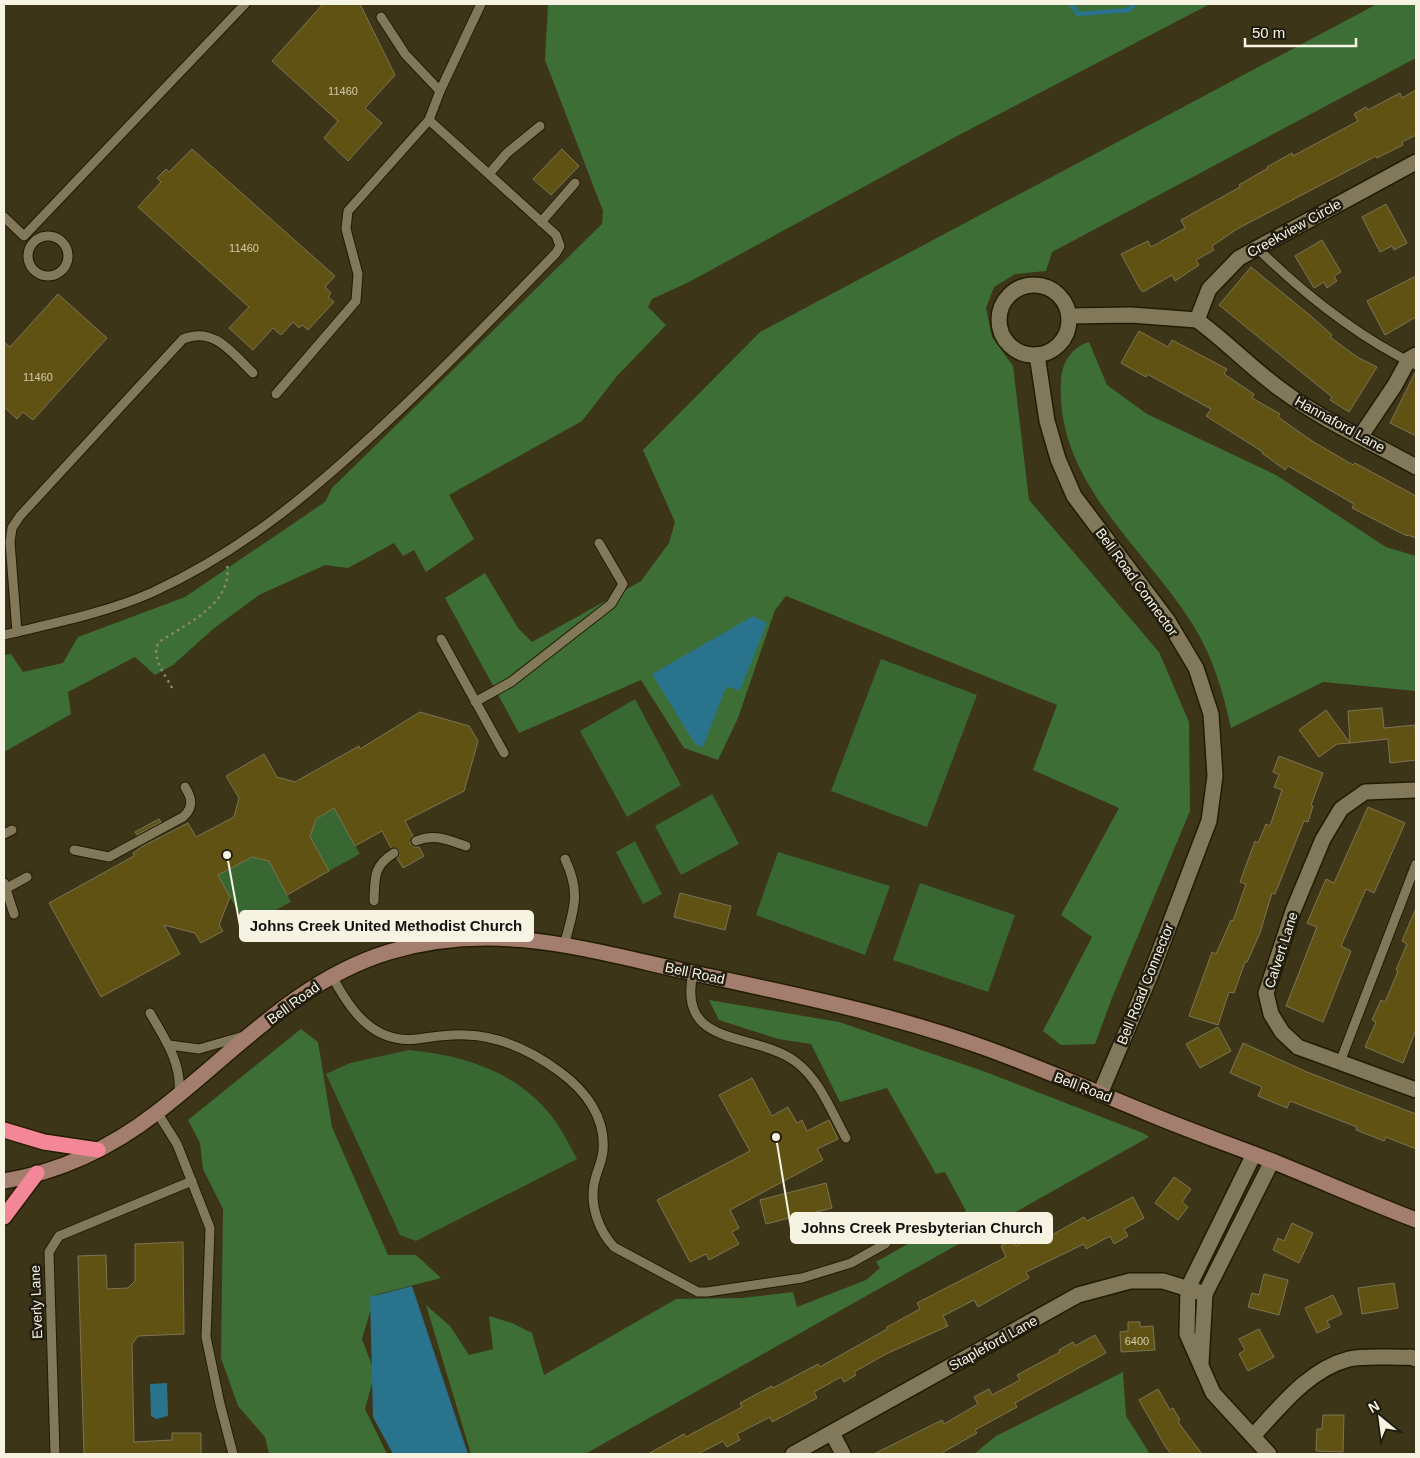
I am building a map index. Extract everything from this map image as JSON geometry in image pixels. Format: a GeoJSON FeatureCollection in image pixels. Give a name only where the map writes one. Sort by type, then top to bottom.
{"type":"FeatureCollection","features":[{"type":"Feature","properties":{"kind":"highway"},"geometry":{"type":"LineString","coordinates":[[4,1130],[44,1142],[98,1150]]}},
{"type":"Feature","properties":{"kind":"highway"},"geometry":{"type":"LineString","coordinates":[[4,1217],[37,1173]]}},
{"type":"Feature","properties":{"kind":"street","name":"Creekview Circle"},"geometry":{"type":"LineString","coordinates":[[1197,320],[1209,289],[1239,258],[1256,247],[1416,162]]}},
{"type":"Feature","properties":{"kind":"street"},"geometry":{"type":"LineString","coordinates":[[1026,285],[1046,286],[1062,298],[1069,316],[1069,325],[1063,341],[1050,352],[1038,355],[1017,351],[1010,346],[1000,332],[999,312],[1009,295],[1026,285]]}},
{"type":"Feature","properties":{"kind":"street"},"geometry":{"type":"LineString","coordinates":[[1069,316],[1131,315],[1197,320]]}},
{"type":"Feature","properties":{"kind":"street","name":"Hannaford Lane"},"geometry":{"type":"LineString","coordinates":[[1197,320],[1220,336],[1281,390],[1320,416],[1416,467]]}},
{"type":"Feature","properties":{"kind":"street","name":"Bell Road Connector"},"geometry":{"type":"LineString","coordinates":[[1038,355],[1047,421],[1058,459],[1074,496],[1168,621],[1196,668],[1211,714],[1215,776],[1209,821],[1150,976],[1100,1094]]}},
{"type":"Feature","properties":{"kind":"street"},"geometry":{"type":"LineString","coordinates":[[1360,437],[1413,360]]}},
{"type":"Feature","properties":{"kind":"street","name":"Calvert Lane"},"geometry":{"type":"LineString","coordinates":[[1416,790],[1365,792],[1340,808],[1323,839],[1293,912],[1266,993],[1271,1014],[1282,1032],[1298,1046],[1416,1090]]}},
{"type":"Feature","properties":{"kind":"street","name":"Bell Road"},"geometry":{"type":"LineString","coordinates":[[4,1181],[62,1166],[98,1150],[157,1112],[284,1007],[332,976],[387,953],[450,940],[509,937],[564,946],[855,1008],[973,1044],[1272,1161],[1416,1220]]}},
{"type":"Feature","properties":{"kind":"street"},"geometry":{"type":"LineString","coordinates":[[1254,1154],[1188,1288],[1187,1334],[1213,1392],[1269,1454]]}},
{"type":"Feature","properties":{"kind":"street"},"geometry":{"type":"LineString","coordinates":[[1201,1365],[1205,1294],[1272,1161]]}},
{"type":"Feature","properties":{"kind":"street"},"geometry":{"type":"LineString","coordinates":[[1221,1221],[1238,1231]]}},
{"type":"Feature","properties":{"kind":"street","name":"Stapleford Lane"},"geometry":{"type":"LineString","coordinates":[[793,1454],[1078,1295],[1130,1281],[1164,1282],[1205,1294]]}},
{"type":"Feature","properties":{"kind":"street"},"geometry":{"type":"LineString","coordinates":[[1253,1436],[1290,1396],[1317,1373],[1349,1359],[1411,1357],[1416,1359]]}},
{"type":"Feature","properties":{"kind":"street"},"geometry":{"type":"LineString","coordinates":[[832,1433],[844,1454]]}},
{"type":"Feature","properties":{"kind":"lane"},"geometry":{"type":"LineString","coordinates":[[276,394],[356,301],[358,274],[346,229],[348,211],[429,120],[440,91],[481,4]]}},
{"type":"Feature","properties":{"kind":"lane"},"geometry":{"type":"LineString","coordinates":[[24,236],[240,5]]}},
{"type":"Feature","properties":{"kind":"lane"},"geometry":{"type":"LineString","coordinates":[[381,17],[405,54],[440,91]]}},
{"type":"Feature","properties":{"kind":"lane"},"geometry":{"type":"LineString","coordinates":[[4,635],[87,615],[130,601],[174,582],[225,553],[275,520],[321,483],[420,392],[556,253],[560,246],[559,241],[541,222],[429,120]]}},
{"type":"Feature","properties":{"kind":"lane"},"geometry":{"type":"LineString","coordinates":[[489,174],[507,153],[540,126]]}},
{"type":"Feature","properties":{"kind":"lane"},"geometry":{"type":"LineString","coordinates":[[541,222],[575,183]]}},
{"type":"Feature","properties":{"kind":"lane"},"geometry":{"type":"LineString","coordinates":[[4,218],[32,244]]}},
{"type":"Feature","properties":{"kind":"lane"},"geometry":{"type":"LineString","coordinates":[[48,236],[61,240],[67,251],[68,258],[62,269],[50,275],[38,273],[33,268],[28,256],[32,244],[36,239],[48,236]]}},
{"type":"Feature","properties":{"kind":"lane"},"geometry":{"type":"LineString","coordinates":[[1256,247],[1345,324],[1378,346],[1413,360]]}},
{"type":"Feature","properties":{"kind":"lane"},"geometry":{"type":"LineString","coordinates":[[17,632],[10,542],[12,528],[20,516],[183,339],[199,334],[213,337],[253,373]]}},
{"type":"Feature","properties":{"kind":"lane"},"geometry":{"type":"LineString","coordinates":[[476,702],[511,682],[610,604],[623,584],[600,543]]}},
{"type":"Feature","properties":{"kind":"lane"},"geometry":{"type":"LineString","coordinates":[[441,639],[504,753]]}},
{"type":"Feature","properties":{"kind":"lane"},"geometry":{"type":"LineString","coordinates":[[74,850],[109,857],[183,817],[189,809],[192,800],[186,786]]}},
{"type":"Feature","properties":{"kind":"lane"},"geometry":{"type":"LineString","coordinates":[[416,841],[427,836],[444,838],[466,846]]}},
{"type":"Feature","properties":{"kind":"lane"},"geometry":{"type":"LineString","coordinates":[[374,901],[376,871],[385,859],[394,853]]}},
{"type":"Feature","properties":{"kind":"lane"},"geometry":{"type":"LineString","coordinates":[[564,946],[574,904],[576,884],[565,860]]}},
{"type":"Feature","properties":{"kind":"lane"},"geometry":{"type":"LineString","coordinates":[[1340,1062],[1416,864]]}},
{"type":"Feature","properties":{"kind":"lane"},"geometry":{"type":"LineString","coordinates":[[14,914],[5,892],[27,877]]}},
{"type":"Feature","properties":{"kind":"lane"},"geometry":{"type":"LineString","coordinates":[[693,973],[690,997],[700,1020],[715,1032],[783,1055],[800,1065],[813,1079],[846,1138]]}},
{"type":"Feature","properties":{"kind":"lane"},"geometry":{"type":"LineString","coordinates":[[332,976],[346,1003],[359,1018],[380,1033],[407,1039],[461,1034],[490,1038],[524,1050],[563,1074],[590,1102],[598,1114],[602,1126],[603,1154],[593,1194],[595,1210],[604,1235],[614,1247],[698,1292],[717,1292],[791,1280],[851,1263],[884,1244],[890,1238],[893,1221]]}},
{"type":"Feature","properties":{"kind":"lane"},"geometry":{"type":"LineString","coordinates":[[150,1013],[169,1045],[181,1080],[179,1094]]}},
{"type":"Feature","properties":{"kind":"lane"},"geometry":{"type":"LineString","coordinates":[[169,1045],[199,1050],[252,1034]]}},
{"type":"Feature","properties":{"kind":"lane"},"geometry":{"type":"LineString","coordinates":[[157,1112],[176,1144],[210,1228],[206,1337],[233,1454]]}},
{"type":"Feature","properties":{"kind":"lane","name":"Everly Lane"},"geometry":{"type":"LineString","coordinates":[[54,1454],[49,1252],[59,1236],[192,1181]]}},
{"type":"Feature","properties":{"kind":"path"},"geometry":{"type":"LineString","coordinates":[[172,688],[155,655],[155,649],[159,642],[211,608],[222,592],[228,572],[225,553]]}},
{"type":"Feature","properties":{"kind":"green space"},"geometry":{"type":"Polygon","coordinates":[[[548,4],[1210,4],[959,135],[689,282],[652,299],[648,307],[666,325],[617,376],[582,421],[449,495],[474,539],[426,572],[414,550],[403,556],[394,543],[348,568],[325,565],[259,595],[213,629],[173,665],[155,675],[135,657],[68,692],[71,714],[4,752],[4,655],[11,654],[23,672],[63,663],[78,637],[185,597],[325,502],[332,488],[602,224],[603,211],[545,60],[548,4]]]}},
{"type":"Feature","properties":{"kind":"green space"},"geometry":{"type":"Polygon","coordinates":[[[1377,4],[1416,4],[1416,58],[1052,252],[1046,271],[1015,274],[994,287],[986,308],[992,337],[1013,366],[1029,500],[1159,652],[1189,722],[1190,811],[1112,998],[1095,1044],[1061,1045],[1043,1031],[1092,937],[1061,915],[1119,808],[1033,770],[1057,705],[786,596],[775,610],[738,718],[718,760],[684,748],[641,680],[519,733],[445,598],[485,573],[518,628],[532,642],[641,581],[669,543],[675,522],[643,450],[760,332],[1377,4]]]}},
{"type":"Feature","properties":{"kind":"green space"},"geometry":{"type":"Polygon","coordinates":[[[1089,342],[1107,385],[1147,414],[1276,475],[1386,547],[1416,556],[1416,691],[1323,682],[1231,728],[1216,675],[1200,637],[1173,596],[1107,512],[1087,482],[1072,451],[1063,418],[1062,374],[1063,368],[1072,352],[1089,342]]]}},
{"type":"Feature","properties":{"kind":"green space"},"geometry":{"type":"Polygon","coordinates":[[[881,659],[977,695],[927,827],[831,791],[881,659]]]}},
{"type":"Feature","properties":{"kind":"green space"},"geometry":{"type":"Polygon","coordinates":[[[635,699],[681,785],[627,817],[580,731],[635,699]]]}},
{"type":"Feature","properties":{"kind":"green space"},"geometry":{"type":"Polygon","coordinates":[[[712,794],[739,844],[681,875],[655,826],[712,794]]]}},
{"type":"Feature","properties":{"kind":"green space"},"geometry":{"type":"Polygon","coordinates":[[[334,808],[360,854],[329,871],[310,837],[316,819],[334,808]]]}},
{"type":"Feature","properties":{"kind":"green space"},"geometry":{"type":"Polygon","coordinates":[[[635,841],[662,894],[643,904],[616,852],[635,841]]]}},
{"type":"Feature","properties":{"kind":"green space"},"geometry":{"type":"Polygon","coordinates":[[[778,852],[890,886],[865,955],[756,915],[778,852]]]}},
{"type":"Feature","properties":{"kind":"green space"},"geometry":{"type":"Polygon","coordinates":[[[252,857],[269,861],[291,902],[246,926],[218,875],[252,857]]]}},
{"type":"Feature","properties":{"kind":"green space"},"geometry":{"type":"Polygon","coordinates":[[[920,883],[1015,915],[988,992],[893,960],[920,883]]]}},
{"type":"Feature","properties":{"kind":"green space"},"geometry":{"type":"Polygon","coordinates":[[[709,1000],[839,1022],[983,1071],[1143,1133],[1149,1137],[585,1454],[471,1454],[426,1305],[450,1326],[469,1355],[493,1349],[489,1316],[512,1323],[532,1333],[544,1375],[676,1299],[742,1298],[793,1292],[797,1307],[866,1280],[880,1268],[876,1262],[966,1211],[945,1172],[936,1174],[887,1088],[840,1102],[811,1044],[778,1039],[719,1020],[709,1000]]]}},
{"type":"Feature","properties":{"kind":"green space"},"geometry":{"type":"Polygon","coordinates":[[[301,1029],[318,1042],[332,1127],[388,1255],[416,1255],[441,1278],[375,1295],[362,1339],[375,1373],[365,1409],[387,1454],[269,1454],[265,1437],[238,1406],[221,1358],[223,1209],[203,1169],[200,1143],[188,1120],[301,1029]]]}},
{"type":"Feature","properties":{"kind":"green space"},"geometry":{"type":"Polygon","coordinates":[[[409,1050],[452,1057],[473,1063],[512,1081],[545,1108],[558,1125],[577,1159],[416,1241],[400,1235],[326,1074],[350,1063],[409,1050]]]}},
{"type":"Feature","properties":{"kind":"green space"},"geometry":{"type":"Polygon","coordinates":[[[1123,1372],[1126,1416],[1150,1454],[974,1454],[996,1436],[1123,1372]]]}},
{"type":"Feature","properties":{"kind":"water"},"geometry":{"type":"Polygon","coordinates":[[[753,616],[767,623],[740,690],[726,687],[703,747],[695,744],[652,674],[753,616]]]}},
{"type":"Feature","properties":{"kind":"water"},"geometry":{"type":"Polygon","coordinates":[[[412,1286],[468,1454],[393,1454],[373,1417],[370,1297],[412,1286]]]}},
{"type":"Feature","properties":{"kind":"water"},"geometry":{"type":"Polygon","coordinates":[[[167,1383],[168,1416],[156,1419],[151,1416],[150,1384],[167,1383]]]}},
{"type":"Feature","properties":{"kind":"building"},"geometry":{"type":"Polygon","coordinates":[[[323,4],[360,4],[395,75],[365,108],[382,123],[348,161],[324,138],[338,121],[272,61],[323,4]]]}},
{"type":"Feature","properties":{"kind":"building"},"geometry":{"type":"Polygon","coordinates":[[[1416,90],[1416,135],[1402,142],[1403,145],[1377,158],[1376,156],[1237,229],[1212,246],[1214,250],[1196,260],[1199,265],[1175,281],[1172,275],[1143,292],[1140,289],[1121,254],[1148,241],[1151,247],[1185,228],[1181,220],[1240,187],[1239,185],[1292,153],[1293,156],[1358,121],[1354,114],[1366,107],[1368,110],[1400,93],[1402,98],[1416,90]]]}},
{"type":"Feature","properties":{"kind":"building"},"geometry":{"type":"Polygon","coordinates":[[[192,149],[335,276],[325,287],[331,293],[328,297],[334,302],[308,330],[302,325],[299,328],[293,322],[281,335],[273,328],[253,350],[229,328],[249,307],[138,207],[161,182],[157,178],[166,169],[169,172],[192,149]]]}},
{"type":"Feature","properties":{"kind":"building"},"geometry":{"type":"Polygon","coordinates":[[[562,149],[579,166],[551,195],[533,179],[562,149]]]}},
{"type":"Feature","properties":{"kind":"building"},"geometry":{"type":"Polygon","coordinates":[[[1386,204],[1407,243],[1394,250],[1392,246],[1380,252],[1362,217],[1386,204]]]}},
{"type":"Feature","properties":{"kind":"building"},"geometry":{"type":"Polygon","coordinates":[[[1322,240],[1341,272],[1334,276],[1337,281],[1327,288],[1324,282],[1314,288],[1295,256],[1322,240]]]}},
{"type":"Feature","properties":{"kind":"building"},"geometry":{"type":"Polygon","coordinates":[[[1251,267],[1312,317],[1332,335],[1330,337],[1357,357],[1377,367],[1349,412],[1330,400],[1332,397],[1219,305],[1251,267]]]}},
{"type":"Feature","properties":{"kind":"building"},"geometry":{"type":"Polygon","coordinates":[[[1416,276],[1416,317],[1385,335],[1367,301],[1416,276]]]}},
{"type":"Feature","properties":{"kind":"building"},"geometry":{"type":"Polygon","coordinates":[[[58,294],[107,338],[33,420],[23,412],[17,419],[4,407],[4,342],[10,347],[58,294]]]}},
{"type":"Feature","properties":{"kind":"building"},"geometry":{"type":"Polygon","coordinates":[[[1139,331],[1168,347],[1172,340],[1227,369],[1224,374],[1254,394],[1252,398],[1280,414],[1278,417],[1312,441],[1353,465],[1355,463],[1416,496],[1416,538],[1407,536],[1352,508],[1354,504],[1288,466],[1285,470],[1263,452],[1206,416],[1211,409],[1147,374],[1146,377],[1121,363],[1139,331]]]}},
{"type":"Feature","properties":{"kind":"building"},"geometry":{"type":"Polygon","coordinates":[[[1416,371],[1416,436],[1390,423],[1416,371]]]}},
{"type":"Feature","properties":{"kind":"building"},"geometry":{"type":"Polygon","coordinates":[[[1382,708],[1384,728],[1415,725],[1416,760],[1390,763],[1388,739],[1350,743],[1348,711],[1382,708]]]}},
{"type":"Feature","properties":{"kind":"building"},"geometry":{"type":"Polygon","coordinates":[[[1326,710],[1350,743],[1337,744],[1319,757],[1299,730],[1326,710]]]}},
{"type":"Feature","properties":{"kind":"building"},"geometry":{"type":"Polygon","coordinates":[[[420,712],[469,726],[478,741],[464,791],[405,821],[413,836],[410,844],[414,847],[419,847],[424,856],[403,868],[397,858],[400,855],[399,850],[391,848],[382,831],[355,846],[334,808],[316,819],[310,837],[329,871],[287,895],[269,861],[252,857],[218,875],[230,897],[219,925],[223,931],[201,943],[195,933],[164,925],[180,954],[101,997],[49,903],[134,856],[133,853],[143,846],[188,823],[196,837],[234,817],[239,798],[226,776],[264,754],[277,777],[295,782],[359,746],[360,749],[420,712]]]}},
{"type":"Feature","properties":{"kind":"building"},"geometry":{"type":"Polygon","coordinates":[[[1279,756],[1323,773],[1311,805],[1313,806],[1308,822],[1304,821],[1275,894],[1272,893],[1260,933],[1247,962],[1245,962],[1234,993],[1229,992],[1218,1025],[1189,1016],[1212,952],[1216,954],[1231,920],[1233,921],[1246,884],[1240,882],[1255,841],[1258,843],[1266,824],[1270,826],[1282,790],[1274,787],[1279,775],[1273,772],[1279,756]]]}},
{"type":"Feature","properties":{"kind":"building"},"geometry":{"type":"Polygon","coordinates":[[[1368,807],[1405,823],[1374,893],[1366,889],[1341,946],[1351,951],[1323,1022],[1286,1006],[1317,927],[1307,923],[1326,879],[1334,883],[1368,807]]]}},
{"type":"Feature","properties":{"kind":"building"},"geometry":{"type":"Polygon","coordinates":[[[159,819],[161,822],[137,835],[135,832],[159,819]]]}},
{"type":"Feature","properties":{"kind":"building"},"geometry":{"type":"Polygon","coordinates":[[[680,893],[731,906],[725,930],[674,917],[680,893]]]}},
{"type":"Feature","properties":{"kind":"building"},"geometry":{"type":"Polygon","coordinates":[[[1416,908],[1416,1030],[1403,1063],[1365,1047],[1376,1022],[1372,1020],[1381,1000],[1385,1002],[1398,971],[1396,970],[1407,944],[1402,941],[1416,908]]]}},
{"type":"Feature","properties":{"kind":"building"},"geometry":{"type":"Polygon","coordinates":[[[1218,1027],[1231,1051],[1200,1068],[1186,1044],[1218,1027]]]}},
{"type":"Feature","properties":{"kind":"building"},"geometry":{"type":"Polygon","coordinates":[[[1243,1043],[1307,1072],[1416,1114],[1416,1149],[1386,1137],[1384,1141],[1356,1130],[1357,1127],[1290,1101],[1287,1108],[1258,1096],[1262,1087],[1230,1073],[1243,1043]]]}},
{"type":"Feature","properties":{"kind":"building"},"geometry":{"type":"Polygon","coordinates":[[[752,1078],[772,1116],[788,1107],[797,1123],[802,1120],[807,1131],[829,1120],[838,1139],[817,1149],[823,1160],[730,1210],[739,1228],[732,1232],[739,1244],[709,1260],[706,1254],[690,1262],[657,1200],[750,1151],[719,1095],[752,1078]]]}},
{"type":"Feature","properties":{"kind":"building"},"geometry":{"type":"Polygon","coordinates":[[[1174,1177],[1191,1189],[1182,1202],[1188,1207],[1178,1220],[1155,1203],[1174,1177]]]}},
{"type":"Feature","properties":{"kind":"building"},"geometry":{"type":"Polygon","coordinates":[[[826,1183],[832,1208],[805,1215],[807,1223],[792,1227],[789,1218],[766,1224],[760,1200],[826,1183]]]}},
{"type":"Feature","properties":{"kind":"building"},"geometry":{"type":"Polygon","coordinates":[[[1133,1197],[1144,1218],[1124,1229],[1128,1236],[1114,1244],[1110,1236],[1086,1249],[1084,1244],[1026,1272],[1029,1278],[978,1307],[974,1300],[943,1316],[948,1326],[886,1354],[854,1372],[856,1375],[844,1382],[841,1377],[814,1392],[817,1398],[772,1422],[770,1417],[737,1434],[740,1440],[727,1447],[723,1441],[698,1454],[648,1454],[684,1434],[686,1437],[742,1407],[740,1403],[772,1386],[773,1388],[818,1364],[820,1367],[887,1329],[887,1327],[920,1309],[917,1303],[1006,1257],[1001,1246],[1013,1240],[1016,1246],[1038,1234],[1041,1241],[1084,1217],[1087,1221],[1133,1197]]]}},
{"type":"Feature","properties":{"kind":"building"},"geometry":{"type":"Polygon","coordinates":[[[1292,1223],[1313,1233],[1299,1263],[1273,1250],[1278,1238],[1284,1241],[1292,1223]]]}},
{"type":"Feature","properties":{"kind":"building"},"geometry":{"type":"Polygon","coordinates":[[[183,1242],[184,1334],[138,1336],[132,1344],[134,1442],[172,1440],[172,1433],[201,1433],[201,1454],[84,1454],[78,1256],[106,1255],[107,1289],[128,1288],[135,1281],[135,1244],[183,1242]]]}},
{"type":"Feature","properties":{"kind":"building"},"geometry":{"type":"Polygon","coordinates":[[[1264,1274],[1288,1280],[1279,1315],[1248,1307],[1252,1293],[1259,1295],[1264,1274]]]}},
{"type":"Feature","properties":{"kind":"building"},"geometry":{"type":"Polygon","coordinates":[[[1394,1283],[1398,1308],[1362,1314],[1358,1288],[1394,1283]]]}},
{"type":"Feature","properties":{"kind":"building"},"geometry":{"type":"Polygon","coordinates":[[[1333,1295],[1342,1314],[1327,1321],[1330,1327],[1317,1333],[1305,1308],[1333,1295]]]}},
{"type":"Feature","properties":{"kind":"building"},"geometry":{"type":"Polygon","coordinates":[[[1128,1322],[1140,1322],[1140,1327],[1153,1326],[1155,1350],[1121,1352],[1120,1332],[1128,1331],[1128,1322]]]}},
{"type":"Feature","properties":{"kind":"building"},"geometry":{"type":"Polygon","coordinates":[[[1259,1329],[1274,1357],[1248,1371],[1239,1354],[1245,1350],[1239,1339],[1259,1329]]]}},
{"type":"Feature","properties":{"kind":"building"},"geometry":{"type":"Polygon","coordinates":[[[1095,1335],[1106,1353],[1015,1403],[1017,1407],[975,1430],[977,1433],[940,1454],[874,1454],[942,1420],[944,1424],[978,1404],[974,1397],[989,1389],[992,1395],[1020,1380],[1017,1375],[1060,1352],[1059,1350],[1073,1342],[1075,1346],[1095,1335]]]}},
{"type":"Feature","properties":{"kind":"building"},"geometry":{"type":"Polygon","coordinates":[[[1158,1389],[1170,1410],[1173,1408],[1180,1420],[1178,1422],[1202,1454],[1171,1454],[1165,1446],[1139,1400],[1158,1389]]]}},
{"type":"Feature","properties":{"kind":"building"},"geometry":{"type":"Polygon","coordinates":[[[1323,1415],[1344,1415],[1343,1452],[1316,1451],[1317,1429],[1322,1429],[1323,1415]]]}},
{"type":"Feature","properties":{"kind":"waterway"},"geometry":{"type":"LineString","coordinates":[[1071,4],[1078,14],[1129,10],[1134,4]]}},
{"type":"Feature","properties":{"kind":"place","name":"Johns Creek United Methodist Church"},"geometry":{"type":"Point","coordinates":[227,855]}},
{"type":"Feature","properties":{"kind":"place","name":"Johns Creek Presbyterian Church"},"geometry":{"type":"Point","coordinates":[776,1137]}}]}
